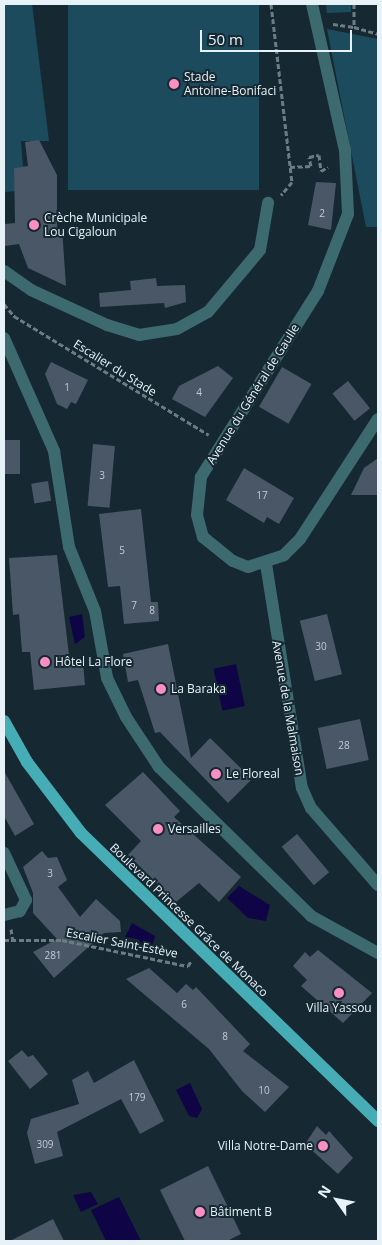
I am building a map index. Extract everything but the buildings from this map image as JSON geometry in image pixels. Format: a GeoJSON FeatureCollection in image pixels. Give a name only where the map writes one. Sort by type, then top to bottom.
{"type":"FeatureCollection","features":[{"type":"Feature","properties":{"kind":"main road","name":"Boulevard Princesse Grâce de Monaco"},"geometry":{"type":"LineString","coordinates":[[4,721],[69,819],[198,950],[378,1120]]}},
{"type":"Feature","properties":{"kind":"street","name":"Avenue du Général de Gaulle"},"geometry":{"type":"LineString","coordinates":[[266,564],[248,567],[233,561],[203,536],[196,494],[221,443],[318,291],[336,253],[348,214],[345,150],[312,4]]}},
{"type":"Feature","properties":{"kind":"street"},"geometry":{"type":"LineString","coordinates":[[4,271],[31,290],[107,325],[138,335],[177,329],[208,312],[260,250],[268,203]]}},
{"type":"Feature","properties":{"kind":"street"},"geometry":{"type":"LineString","coordinates":[[4,338],[54,451],[69,547],[95,611],[107,678],[126,717],[159,767],[311,916],[378,953]]}},
{"type":"Feature","properties":{"kind":"street"},"geometry":{"type":"LineString","coordinates":[[266,564],[300,539],[378,419]]}},
{"type":"Feature","properties":{"kind":"street","name":"Avenue de la Malmaison"},"geometry":{"type":"LineString","coordinates":[[266,564],[302,788],[311,808],[378,885]]}},
{"type":"Feature","properties":{"kind":"street"},"geometry":{"type":"LineString","coordinates":[[4,853],[26,900],[20,911],[4,915]]}},
{"type":"Feature","properties":{"kind":"path"},"geometry":{"type":"LineString","coordinates":[[268,203],[292,182],[271,4]]}},
{"type":"Feature","properties":{"kind":"path"},"geometry":{"type":"LineString","coordinates":[[354,4],[354,27],[378,34]]}},
{"type":"Feature","properties":{"kind":"path"},"geometry":{"type":"LineString","coordinates":[[290,167],[311,166],[309,157],[319,155],[321,171],[328,171],[327,150],[345,150]]}},
{"type":"Feature","properties":{"kind":"path","name":"Escalier du Stade"},"geometry":{"type":"LineString","coordinates":[[4,304],[14,316],[221,443]]}},
{"type":"Feature","properties":{"kind":"path","name":"Escalier Saint-Estève"},"geometry":{"type":"LineString","coordinates":[[4,940],[62,940],[188,966],[198,950]]}},
{"type":"Feature","properties":{"kind":"shaded area"},"geometry":{"type":"Polygon","coordinates":[[[4,4],[32,4],[49,141],[21,141],[23,167],[14,168],[16,191],[4,192],[4,4]]]}},
{"type":"Feature","properties":{"kind":"shaded area","name":"Stade Antoine-Bonifaci"},"geometry":{"type":"Polygon","coordinates":[[[68,4],[259,4],[259,190],[68,190],[68,4]]]}},
{"type":"Feature","properties":{"kind":"shaded area"},"geometry":{"type":"Polygon","coordinates":[[[326,4],[351,4],[351,12],[327,13],[326,4]]]}},
{"type":"Feature","properties":{"kind":"shaded area"},"geometry":{"type":"Polygon","coordinates":[[[327,29],[378,39],[378,227],[366,227],[327,29]]]}},
{"type":"Feature","properties":{"kind":"shaded area"},"geometry":{"type":"Polygon","coordinates":[[[82,614],[85,637],[75,644],[69,617],[82,614]]]}},
{"type":"Feature","properties":{"kind":"shaded area"},"geometry":{"type":"Polygon","coordinates":[[[236,664],[245,706],[222,711],[214,669],[236,664]]]}},
{"type":"Feature","properties":{"kind":"shaded area"},"geometry":{"type":"Polygon","coordinates":[[[239,886],[270,905],[266,921],[248,918],[227,898],[239,886]]]}},
{"type":"Feature","properties":{"kind":"shaded area"},"geometry":{"type":"Polygon","coordinates":[[[132,923],[155,936],[150,954],[138,939],[125,937],[132,923]]]}},
{"type":"Feature","properties":{"kind":"shaded area"},"geometry":{"type":"Polygon","coordinates":[[[190,1083],[202,1109],[197,1118],[189,1116],[176,1090],[190,1083]]]}},
{"type":"Feature","properties":{"kind":"shaded area"},"geometry":{"type":"Polygon","coordinates":[[[91,1192],[98,1204],[81,1212],[73,1195],[91,1192]]]}},
{"type":"Feature","properties":{"kind":"shaded area"},"geometry":{"type":"Polygon","coordinates":[[[119,1197],[141,1241],[106,1241],[91,1210],[119,1197]]]}},
{"type":"Feature","properties":{"kind":"place","name":"Stade Antoine-Bonifaci"},"geometry":{"type":"Point","coordinates":[174,84]}},
{"type":"Feature","properties":{"kind":"place","name":"Crèche Municipale Lou Cigaloun"},"geometry":{"type":"Point","coordinates":[34,225]}},
{"type":"Feature","properties":{"kind":"place","name":"Hôtel La Flore"},"geometry":{"type":"Point","coordinates":[45,662]}},
{"type":"Feature","properties":{"kind":"place","name":"La Baraka"},"geometry":{"type":"Point","coordinates":[161,689]}},
{"type":"Feature","properties":{"kind":"place","name":"Le Floreal"},"geometry":{"type":"Point","coordinates":[216,774]}},
{"type":"Feature","properties":{"kind":"place","name":"Versailles"},"geometry":{"type":"Point","coordinates":[158,829]}},
{"type":"Feature","properties":{"kind":"place","name":"Villa Yassou"},"geometry":{"type":"Point","coordinates":[339,993]}},
{"type":"Feature","properties":{"kind":"place","name":"Villa Notre-Dame"},"geometry":{"type":"Point","coordinates":[323,1146]}},
{"type":"Feature","properties":{"kind":"place","name":"Bâtiment B"},"geometry":{"type":"Point","coordinates":[200,1212]}}]}
